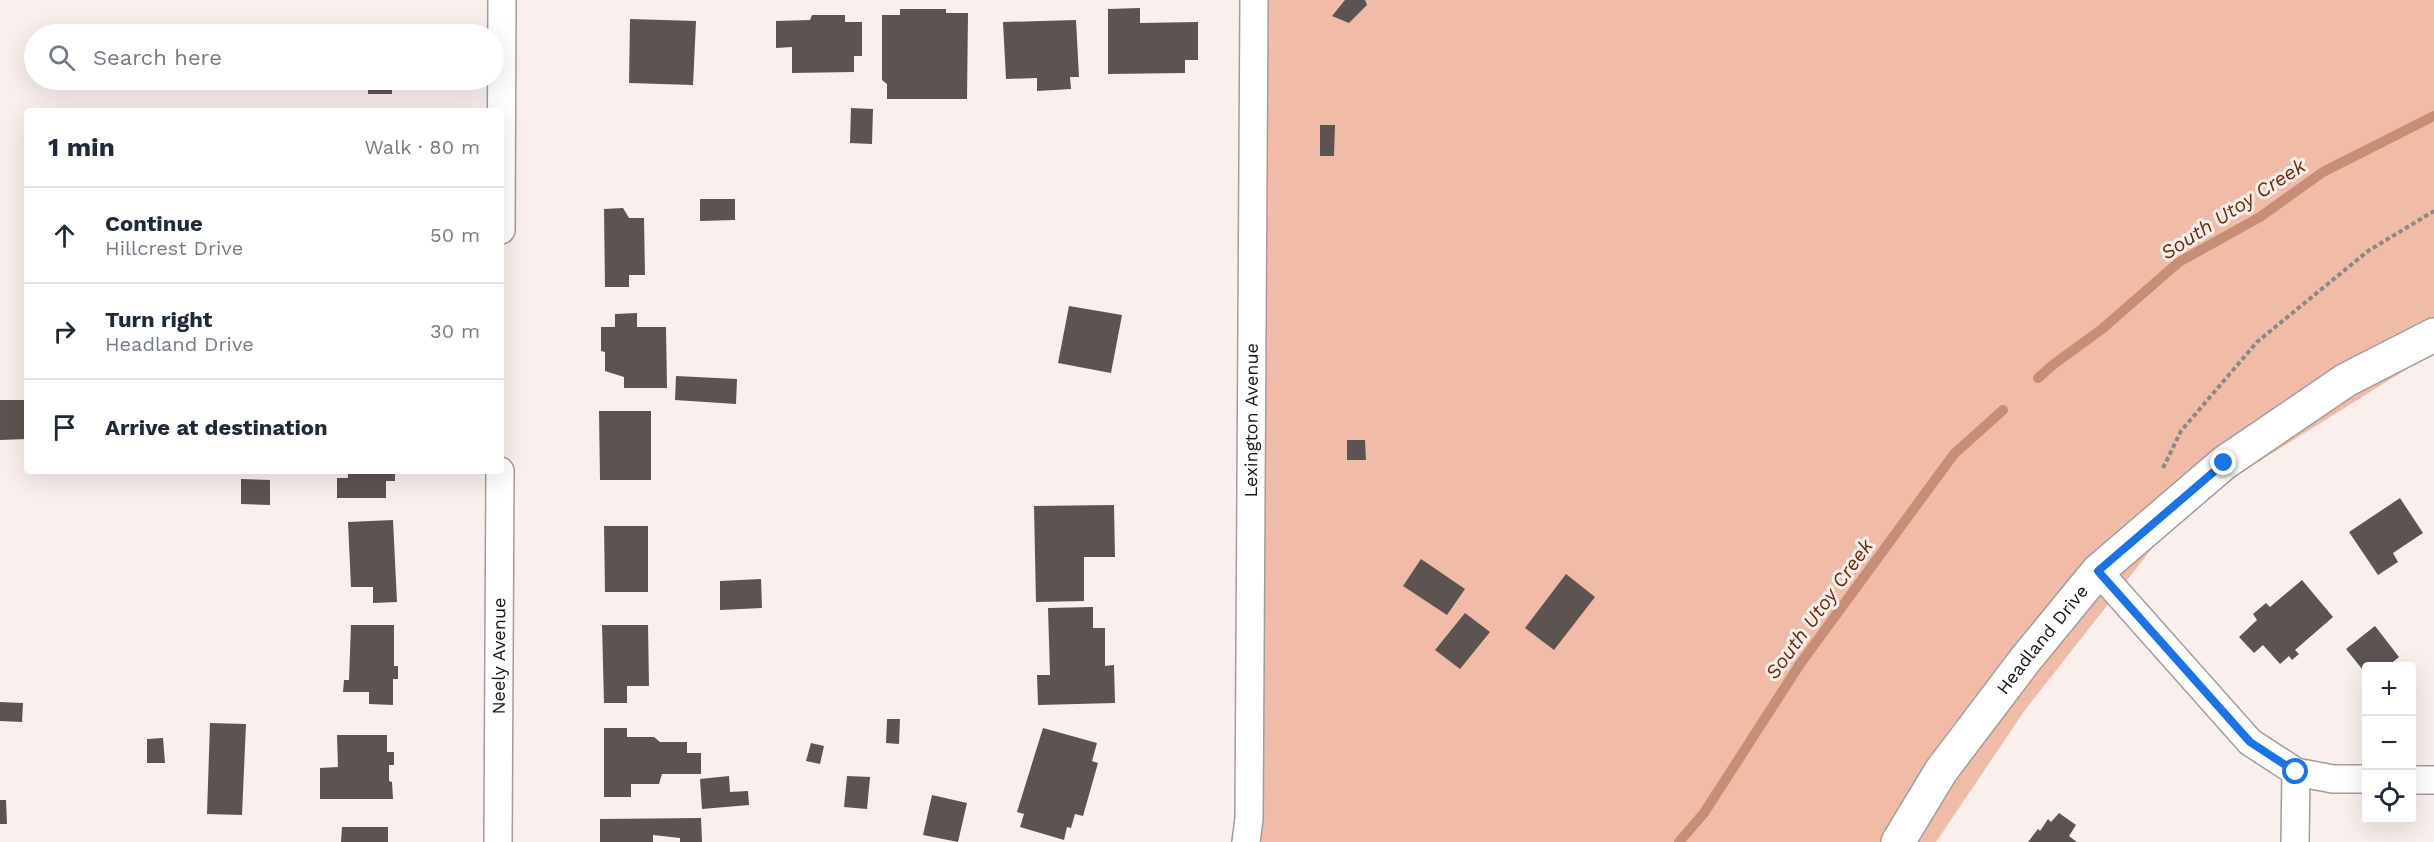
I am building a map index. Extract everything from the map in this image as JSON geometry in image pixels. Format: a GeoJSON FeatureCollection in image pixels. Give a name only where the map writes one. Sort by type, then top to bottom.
{"type":"FeatureCollection","features":[{"type":"Feature","properties":{"kind":"main road","name":"Headland Drive"},"geometry":{"type":"LineString","coordinates":[[1898,842],[1941,771],[2025,660],[2098,571],[2224,463],[2346,380],[2434,335]]}},
{"type":"Feature","properties":{"kind":"street"},"geometry":{"type":"LineString","coordinates":[[502,0],[502,24]]}},
{"type":"Feature","properties":{"kind":"street","name":"Lexington Avenue"},"geometry":{"type":"LineString","coordinates":[[1246,842],[1250,819],[1254,0]]}},
{"type":"Feature","properties":{"kind":"street"},"geometry":{"type":"LineString","coordinates":[[502,90],[502,108]]}},
{"type":"Feature","properties":{"kind":"street","name":"Neely Avenue"},"geometry":{"type":"LineString","coordinates":[[498,842],[500,474]]}},
{"type":"Feature","properties":{"kind":"street"},"geometry":{"type":"LineString","coordinates":[[2098,571],[2250,742],[2296,772],[2333,778],[2362,779]]}},
{"type":"Feature","properties":{"kind":"street"},"geometry":{"type":"LineString","coordinates":[[2295,842],[2296,772]]}},
{"type":"Feature","properties":{"kind":"street"},"geometry":{"type":"LineString","coordinates":[[2416,780],[2434,780]]}},
{"type":"Feature","properties":{"kind":"shaded area"},"geometry":{"type":"Polygon","coordinates":[[[1251,0],[2434,0],[2434,352],[2183,509],[2025,710],[1936,842],[1242,842],[1251,0]]]}},
{"type":"Feature","properties":{"kind":"building"},"geometry":{"type":"Polygon","coordinates":[[[1345,0],[1365,0],[1367,5],[1349,23],[1332,16],[1345,0]]]}},
{"type":"Feature","properties":{"kind":"building"},"geometry":{"type":"Polygon","coordinates":[[[1140,8],[1140,23],[1198,22],[1198,60],[1185,60],[1185,73],[1108,74],[1108,9],[1140,8]]]}},
{"type":"Feature","properties":{"kind":"building"},"geometry":{"type":"Polygon","coordinates":[[[900,9],[946,9],[946,13],[968,13],[967,99],[887,99],[887,84],[882,80],[882,15],[900,15],[900,9]]]}},
{"type":"Feature","properties":{"kind":"building"},"geometry":{"type":"Polygon","coordinates":[[[812,15],[845,15],[845,22],[862,22],[862,56],[854,56],[854,72],[792,73],[792,47],[776,48],[776,21],[810,20],[812,15]]]}},
{"type":"Feature","properties":{"kind":"building"},"geometry":{"type":"Polygon","coordinates":[[[630,19],[696,21],[693,85],[629,83],[630,19]]]}},
{"type":"Feature","properties":{"kind":"building"},"geometry":{"type":"Polygon","coordinates":[[[1076,20],[1079,77],[1070,77],[1071,89],[1037,91],[1037,78],[1006,79],[1003,22],[1076,20]]]}},
{"type":"Feature","properties":{"kind":"building"},"geometry":{"type":"Polygon","coordinates":[[[368,90],[392,90],[392,94],[368,94],[368,90]]]}},
{"type":"Feature","properties":{"kind":"building"},"geometry":{"type":"Polygon","coordinates":[[[851,108],[873,109],[872,144],[850,143],[851,108]]]}},
{"type":"Feature","properties":{"kind":"building"},"geometry":{"type":"Polygon","coordinates":[[[1320,125],[1335,125],[1334,156],[1320,156],[1320,125]]]}},
{"type":"Feature","properties":{"kind":"building"},"geometry":{"type":"Polygon","coordinates":[[[700,199],[735,199],[735,220],[700,221],[700,199]]]}},
{"type":"Feature","properties":{"kind":"building"},"geometry":{"type":"Polygon","coordinates":[[[623,208],[629,218],[644,218],[645,275],[629,275],[629,287],[605,287],[604,209],[623,208]]]}},
{"type":"Feature","properties":{"kind":"building"},"geometry":{"type":"Polygon","coordinates":[[[1069,306],[1122,315],[1111,373],[1058,363],[1069,306]]]}},
{"type":"Feature","properties":{"kind":"building"},"geometry":{"type":"Polygon","coordinates":[[[637,313],[637,327],[666,327],[667,388],[624,388],[624,377],[605,371],[605,352],[601,351],[601,327],[615,327],[615,314],[637,313]]]}},
{"type":"Feature","properties":{"kind":"building"},"geometry":{"type":"Polygon","coordinates":[[[676,376],[737,379],[736,404],[675,400],[676,376]]]}},
{"type":"Feature","properties":{"kind":"building"},"geometry":{"type":"Polygon","coordinates":[[[0,400],[24,400],[24,439],[0,440],[0,400]]]}},
{"type":"Feature","properties":{"kind":"building"},"geometry":{"type":"Polygon","coordinates":[[[599,411],[651,411],[651,480],[600,480],[599,411]]]}},
{"type":"Feature","properties":{"kind":"building"},"geometry":{"type":"Polygon","coordinates":[[[1347,440],[1365,440],[1366,460],[1347,460],[1347,440]]]}},
{"type":"Feature","properties":{"kind":"building"},"geometry":{"type":"Polygon","coordinates":[[[348,474],[395,474],[395,481],[386,481],[386,498],[337,498],[337,478],[348,478],[348,474]]]}},
{"type":"Feature","properties":{"kind":"building"},"geometry":{"type":"Polygon","coordinates":[[[241,479],[270,480],[270,505],[241,504],[241,479]]]}},
{"type":"Feature","properties":{"kind":"building"},"geometry":{"type":"Polygon","coordinates":[[[2400,498],[2423,533],[2393,553],[2398,562],[2378,575],[2349,532],[2400,498]]]}},
{"type":"Feature","properties":{"kind":"building"},"geometry":{"type":"Polygon","coordinates":[[[1114,505],[1115,557],[1084,557],[1084,601],[1036,602],[1034,506],[1114,505]]]}},
{"type":"Feature","properties":{"kind":"building"},"geometry":{"type":"Polygon","coordinates":[[[393,520],[397,602],[373,603],[373,587],[351,587],[348,522],[393,520]]]}},
{"type":"Feature","properties":{"kind":"building"},"geometry":{"type":"Polygon","coordinates":[[[604,526],[648,526],[648,592],[605,592],[604,526]]]}},
{"type":"Feature","properties":{"kind":"building"},"geometry":{"type":"Polygon","coordinates":[[[1421,559],[1465,589],[1447,615],[1403,586],[1421,559]]]}},
{"type":"Feature","properties":{"kind":"building"},"geometry":{"type":"Polygon","coordinates":[[[1566,574],[1595,597],[1554,650],[1525,628],[1566,574]]]}},
{"type":"Feature","properties":{"kind":"building"},"geometry":{"type":"Polygon","coordinates":[[[761,579],[762,608],[720,610],[720,581],[761,579]]]}},
{"type":"Feature","properties":{"kind":"building"},"geometry":{"type":"Polygon","coordinates":[[[2302,580],[2333,617],[2295,650],[2299,654],[2292,660],[2289,656],[2280,664],[2263,645],[2254,653],[2239,637],[2257,620],[2253,614],[2266,603],[2270,607],[2302,580]]]}},
{"type":"Feature","properties":{"kind":"building"},"geometry":{"type":"Polygon","coordinates":[[[1093,607],[1093,628],[1105,628],[1105,666],[1114,665],[1115,703],[1038,705],[1037,675],[1050,675],[1048,608],[1093,607]]]}},
{"type":"Feature","properties":{"kind":"building"},"geometry":{"type":"Polygon","coordinates":[[[1465,613],[1490,632],[1460,669],[1435,650],[1465,613]]]}},
{"type":"Feature","properties":{"kind":"building"},"geometry":{"type":"Polygon","coordinates":[[[351,625],[394,625],[394,666],[398,666],[398,679],[393,679],[393,705],[369,704],[369,692],[343,692],[344,680],[349,680],[351,625]]]}},
{"type":"Feature","properties":{"kind":"building"},"geometry":{"type":"Polygon","coordinates":[[[602,625],[648,625],[649,686],[627,686],[627,703],[604,703],[602,625]]]}},
{"type":"Feature","properties":{"kind":"building"},"geometry":{"type":"Polygon","coordinates":[[[2375,626],[2399,657],[2393,662],[2362,662],[2362,669],[2346,649],[2375,626]]]}},
{"type":"Feature","properties":{"kind":"building"},"geometry":{"type":"Polygon","coordinates":[[[0,702],[23,703],[22,722],[0,721],[0,702]]]}},
{"type":"Feature","properties":{"kind":"building"},"geometry":{"type":"Polygon","coordinates":[[[887,719],[900,719],[899,744],[886,743],[887,719]]]}},
{"type":"Feature","properties":{"kind":"building"},"geometry":{"type":"Polygon","coordinates":[[[210,723],[246,724],[242,815],[207,814],[210,723]]]}},
{"type":"Feature","properties":{"kind":"building"},"geometry":{"type":"Polygon","coordinates":[[[604,728],[627,728],[627,737],[654,737],[660,742],[687,742],[687,753],[701,753],[701,774],[662,774],[659,784],[631,784],[631,797],[604,797],[604,728]]]}},
{"type":"Feature","properties":{"kind":"building"},"geometry":{"type":"Polygon","coordinates":[[[1043,728],[1097,743],[1092,761],[1098,763],[1083,816],[1075,814],[1071,828],[1067,827],[1064,840],[1020,827],[1024,814],[1017,812],[1043,728]]]}},
{"type":"Feature","properties":{"kind":"building"},"geometry":{"type":"Polygon","coordinates":[[[337,735],[387,735],[387,752],[394,752],[394,765],[389,765],[389,781],[392,782],[393,799],[320,799],[320,768],[338,767],[337,735]]]}},
{"type":"Feature","properties":{"kind":"building"},"geometry":{"type":"Polygon","coordinates":[[[163,738],[165,763],[147,763],[147,739],[163,738]]]}},
{"type":"Feature","properties":{"kind":"building"},"geometry":{"type":"Polygon","coordinates":[[[811,743],[824,746],[820,764],[806,761],[811,743]]]}},
{"type":"Feature","properties":{"kind":"building"},"geometry":{"type":"Polygon","coordinates":[[[729,776],[730,792],[748,791],[749,805],[702,809],[700,779],[729,776]]]}},
{"type":"Feature","properties":{"kind":"building"},"geometry":{"type":"Polygon","coordinates":[[[847,776],[870,777],[867,809],[844,807],[847,776]]]}},
{"type":"Feature","properties":{"kind":"building"},"geometry":{"type":"Polygon","coordinates":[[[932,795],[967,803],[958,842],[923,835],[932,795]]]}},
{"type":"Feature","properties":{"kind":"building"},"geometry":{"type":"Polygon","coordinates":[[[0,800],[6,800],[7,824],[0,824],[0,800]]]}},
{"type":"Feature","properties":{"kind":"building"},"geometry":{"type":"Polygon","coordinates":[[[2059,813],[2076,825],[2069,836],[2077,842],[2028,842],[2038,829],[2040,831],[2048,819],[2051,822],[2059,813]]]}},
{"type":"Feature","properties":{"kind":"building"},"geometry":{"type":"Polygon","coordinates":[[[701,818],[702,842],[680,842],[680,838],[653,835],[653,842],[600,842],[600,819],[701,818]]]}},
{"type":"Feature","properties":{"kind":"building"},"geometry":{"type":"Polygon","coordinates":[[[342,827],[388,827],[388,842],[341,842],[342,827]]]}},
{"type":"Feature","properties":{"kind":"waterway","name":"South Utoy Creek"},"geometry":{"type":"LineString","coordinates":[[2038,378],[2102,329],[2179,262],[2260,217],[2323,172],[2434,116]]}},
{"type":"Feature","properties":{"kind":"waterway","name":"South Utoy Creek"},"geometry":{"type":"LineString","coordinates":[[1679,842],[1704,813],[1800,664],[1954,454],[2003,410]]}},
{"type":"Feature","properties":{"kind":"route"},"geometry":{"type":"LineString","coordinates":[[2224,463],[2098,571],[2250,742],[2296,772]]}}]}
